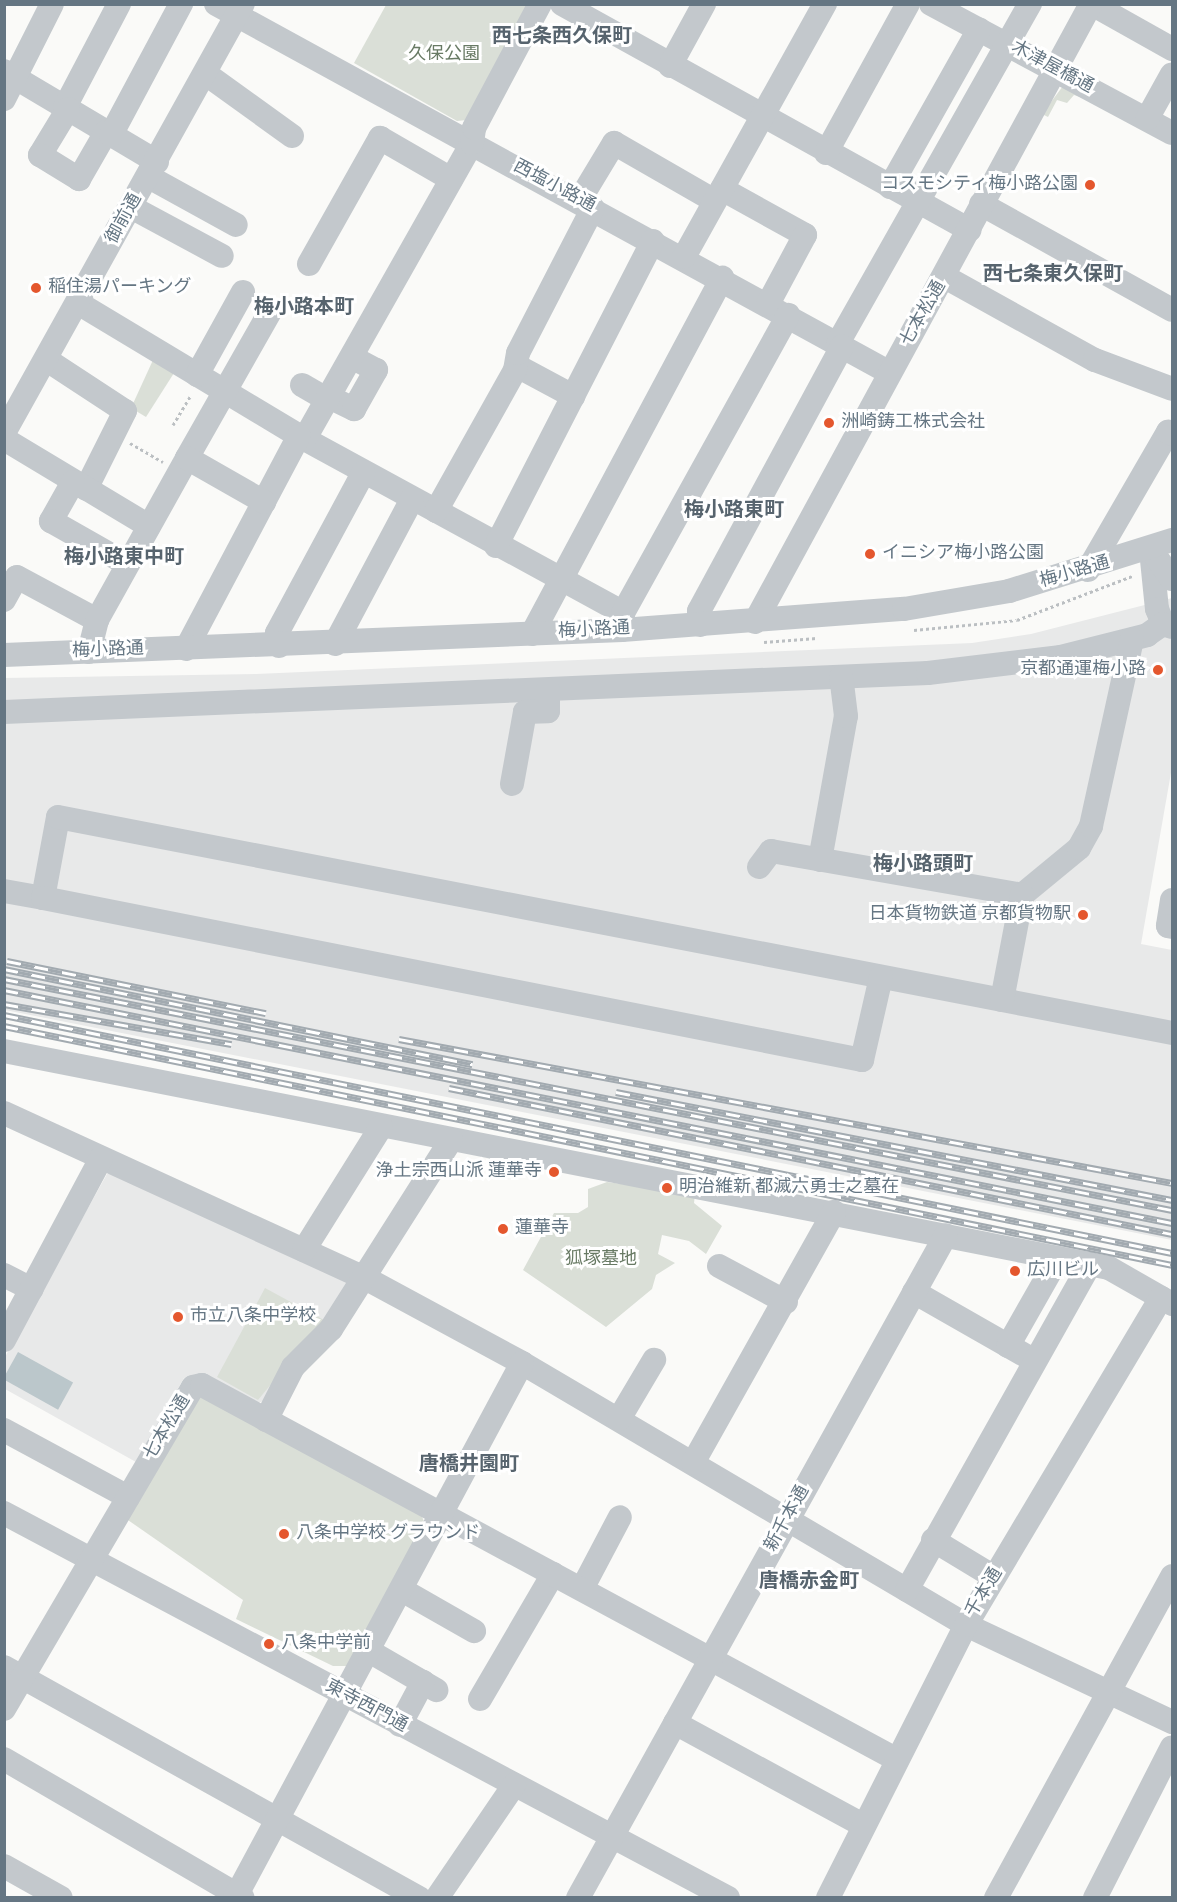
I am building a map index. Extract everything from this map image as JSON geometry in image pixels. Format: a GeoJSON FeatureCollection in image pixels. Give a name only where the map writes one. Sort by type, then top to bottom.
{"type":"FeatureCollection","features":[{"type":"Feature","properties":{"kind":"street"},"geometry":{"type":"LineString","coordinates":[[4,99],[10,74],[52,4]]}},
{"type":"Feature","properties":{"kind":"street"},"geometry":{"type":"LineString","coordinates":[[119,4],[40,155],[78,179],[108,133],[181,4]]}},
{"type":"Feature","properties":{"kind":"street","name":"西塩小路通"},"geometry":{"type":"LineString","coordinates":[[216,4],[240,10],[472,143],[684,257],[890,373]]}},
{"type":"Feature","properties":{"kind":"street"},"geometry":{"type":"LineString","coordinates":[[186,649],[264,502],[301,438],[328,399],[472,143],[474,128],[540,4]]}},
{"type":"Feature","properties":{"kind":"street"},"geometry":{"type":"LineString","coordinates":[[562,4],[587,11],[670,66],[969,230]]}},
{"type":"Feature","properties":{"kind":"street"},"geometry":{"type":"LineString","coordinates":[[670,66],[704,4]]}},
{"type":"Feature","properties":{"kind":"street"},"geometry":{"type":"LineString","coordinates":[[684,257],[825,4]]}},
{"type":"Feature","properties":{"kind":"street"},"geometry":{"type":"LineString","coordinates":[[826,153],[908,4]]}},
{"type":"Feature","properties":{"kind":"street","name":"木津屋橋通"},"geometry":{"type":"LineString","coordinates":[[931,4],[976,19],[1008,45],[1173,133]]}},
{"type":"Feature","properties":{"kind":"street"},"geometry":{"type":"LineString","coordinates":[[700,625],[699,611],[840,344],[1030,4]]}},
{"type":"Feature","properties":{"kind":"street"},"geometry":{"type":"LineString","coordinates":[[1091,4],[1173,49]]}},
{"type":"Feature","properties":{"kind":"street","name":"七本松通"},"geometry":{"type":"LineString","coordinates":[[755,622],[1091,4]]}},
{"type":"Feature","properties":{"kind":"street","name":"御前通"},"geometry":{"type":"LineString","coordinates":[[4,433],[47,360],[240,10]]}},
{"type":"Feature","properties":{"kind":"street"},"geometry":{"type":"LineString","coordinates":[[891,188],[976,19]]}},
{"type":"Feature","properties":{"kind":"street"},"geometry":{"type":"LineString","coordinates":[[10,74],[108,133],[153,170],[236,225]]}},
{"type":"Feature","properties":{"kind":"street"},"geometry":{"type":"LineString","coordinates":[[206,74],[292,136]]}},
{"type":"Feature","properties":{"kind":"street"},"geometry":{"type":"LineString","coordinates":[[1147,119],[1173,74]]}},
{"type":"Feature","properties":{"kind":"street"},"geometry":{"type":"LineString","coordinates":[[309,264],[380,138],[451,179]]}},
{"type":"Feature","properties":{"kind":"street"},"geometry":{"type":"LineString","coordinates":[[78,303],[301,438],[558,579],[623,622],[778,310],[804,235],[614,143],[518,353],[517,366],[436,511]]}},
{"type":"Feature","properties":{"kind":"street"},"geometry":{"type":"LineString","coordinates":[[981,204],[1173,310]]}},
{"type":"Feature","properties":{"kind":"street"},"geometry":{"type":"LineString","coordinates":[[131,207],[222,256]]}},
{"type":"Feature","properties":{"kind":"street"},"geometry":{"type":"LineString","coordinates":[[496,546],[653,242]]}},
{"type":"Feature","properties":{"kind":"street"},"geometry":{"type":"LineString","coordinates":[[945,276],[1095,360],[1173,389]]}},
{"type":"Feature","properties":{"kind":"street"},"geometry":{"type":"LineString","coordinates":[[532,634],[558,579],[722,279]]}},
{"type":"Feature","properties":{"kind":"street"},"geometry":{"type":"LineString","coordinates":[[199,377],[243,292]]}},
{"type":"Feature","properties":{"kind":"street"},"geometry":{"type":"LineString","coordinates":[[89,652],[97,620],[270,312]]}},
{"type":"Feature","properties":{"kind":"street"},"geometry":{"type":"LineString","coordinates":[[47,360],[125,411],[115,435],[51,521],[127,564]]}},
{"type":"Feature","properties":{"kind":"street"},"geometry":{"type":"LineString","coordinates":[[517,366],[573,396]]}},
{"type":"Feature","properties":{"kind":"street"},"geometry":{"type":"LineString","coordinates":[[302,385],[328,399]]}},
{"type":"Feature","properties":{"kind":"street"},"geometry":{"type":"LineString","coordinates":[[1089,570],[1168,432],[1173,434]]}},
{"type":"Feature","properties":{"kind":"street"},"geometry":{"type":"LineString","coordinates":[[4,439],[149,526]]}},
{"type":"Feature","properties":{"kind":"street"},"geometry":{"type":"LineString","coordinates":[[184,465],[264,502]]}},
{"type":"Feature","properties":{"kind":"street"},"geometry":{"type":"LineString","coordinates":[[279,646],[277,633],[363,472]]}},
{"type":"Feature","properties":{"kind":"street"},"geometry":{"type":"LineString","coordinates":[[335,644],[412,499]]}},
{"type":"Feature","properties":{"kind":"street"},"geometry":{"type":"LineString","coordinates":[[1162,545],[1173,579]]}},
{"type":"Feature","properties":{"kind":"street"},"geometry":{"type":"LineString","coordinates":[[4,712],[841,677],[991,668],[1132,639],[1168,625],[1157,609],[1162,545]]}},
{"type":"Feature","properties":{"kind":"street","name":"梅小路通"},"geometry":{"type":"LineString","coordinates":[[4,655],[335,644],[532,634],[623,622],[700,625],[755,622],[960,602],[1089,570],[1162,545]]}},
{"type":"Feature","properties":{"kind":"street"},"geometry":{"type":"LineString","coordinates":[[4,600],[17,577],[97,620]]}},
{"type":"Feature","properties":{"kind":"street"},"geometry":{"type":"LineString","coordinates":[[1002,1000],[1022,895],[1079,848],[1091,826],[1132,639]]}},
{"type":"Feature","properties":{"kind":"street"},"geometry":{"type":"LineString","coordinates":[[820,860],[846,716],[841,677]]}},
{"type":"Feature","properties":{"kind":"street"},"geometry":{"type":"LineString","coordinates":[[512,784],[525,712],[548,711],[548,690]]}},
{"type":"Feature","properties":{"kind":"street"},"geometry":{"type":"LineString","coordinates":[[44,898],[58,817],[1173,1033]]}},
{"type":"Feature","properties":{"kind":"street"},"geometry":{"type":"LineString","coordinates":[[759,867],[771,852],[1022,895]]}},
{"type":"Feature","properties":{"kind":"street"},"geometry":{"type":"LineString","coordinates":[[4,891],[862,1060],[881,977]]}},
{"type":"Feature","properties":{"kind":"street"},"geometry":{"type":"LineString","coordinates":[[1173,900],[1168,926],[1173,927]]}},
{"type":"Feature","properties":{"kind":"street"},"geometry":{"type":"LineString","coordinates":[[4,1051],[381,1127],[834,1212],[1109,1268],[1167,1301]]}},
{"type":"Feature","properties":{"kind":"street"},"geometry":{"type":"LineString","coordinates":[[4,1113],[365,1278],[522,1363],[619,1419],[966,1625],[1173,1722]]}},
{"type":"Feature","properties":{"kind":"street"},"geometry":{"type":"LineString","coordinates":[[304,1250],[381,1127]]}},
{"type":"Feature","properties":{"kind":"street"},"geometry":{"type":"LineString","coordinates":[[266,1420],[293,1367],[331,1329],[451,1140]]}},
{"type":"Feature","properties":{"kind":"street"},"geometry":{"type":"LineString","coordinates":[[4,1340],[101,1158]]}},
{"type":"Feature","properties":{"kind":"street"},"geometry":{"type":"LineString","coordinates":[[693,1463],[786,1302],[834,1212]]}},
{"type":"Feature","properties":{"kind":"street","name":"新千本通"},"geometry":{"type":"LineString","coordinates":[[578,1898],[946,1235]]}},
{"type":"Feature","properties":{"kind":"street"},"geometry":{"type":"LineString","coordinates":[[1008,1346],[1058,1258]]}},
{"type":"Feature","properties":{"kind":"street"},"geometry":{"type":"LineString","coordinates":[[907,1590],[933,1540],[1090,1264]]}},
{"type":"Feature","properties":{"kind":"street"},"geometry":{"type":"LineString","coordinates":[[718,1266],[786,1302]]}},
{"type":"Feature","properties":{"kind":"street"},"geometry":{"type":"LineString","coordinates":[[4,1275],[32,1289]]}},
{"type":"Feature","properties":{"kind":"street"},"geometry":{"type":"LineString","coordinates":[[914,1292],[1035,1361]]}},
{"type":"Feature","properties":{"kind":"street","name":"千本通"},"geometry":{"type":"LineString","coordinates":[[828,1898],[894,1758],[966,1625],[994,1576],[1167,1301]]}},
{"type":"Feature","properties":{"kind":"street"},"geometry":{"type":"LineString","coordinates":[[619,1419],[654,1360]]}},
{"type":"Feature","properties":{"kind":"street"},"geometry":{"type":"LineString","coordinates":[[4,1760],[238,1896],[522,1363]]}},
{"type":"Feature","properties":{"kind":"street","name":"七本松通"},"geometry":{"type":"LineString","coordinates":[[4,1709],[14,1672],[91,1559],[193,1387],[202,1385],[894,1758]]}},
{"type":"Feature","properties":{"kind":"street"},"geometry":{"type":"LineString","coordinates":[[4,1430],[128,1497]]}},
{"type":"Feature","properties":{"kind":"street","name":"東寺西門通"},"geometry":{"type":"LineString","coordinates":[[4,1514],[613,1836],[701,1891],[728,1898]]}},
{"type":"Feature","properties":{"kind":"street"},"geometry":{"type":"LineString","coordinates":[[582,1589],[620,1517]]}},
{"type":"Feature","properties":{"kind":"street"},"geometry":{"type":"LineString","coordinates":[[933,1540],[994,1576]]}},
{"type":"Feature","properties":{"kind":"street"},"geometry":{"type":"LineString","coordinates":[[480,1700],[554,1574]]}},
{"type":"Feature","properties":{"kind":"street"},"geometry":{"type":"LineString","coordinates":[[996,1898],[1173,1576]]}},
{"type":"Feature","properties":{"kind":"street"},"geometry":{"type":"LineString","coordinates":[[402,1590],[474,1631]]}},
{"type":"Feature","properties":{"kind":"street"},"geometry":{"type":"LineString","coordinates":[[369,1651],[429,1686],[400,1725]]}},
{"type":"Feature","properties":{"kind":"street"},"geometry":{"type":"LineString","coordinates":[[14,1672],[419,1898]]}},
{"type":"Feature","properties":{"kind":"street"},"geometry":{"type":"LineString","coordinates":[[675,1723],[863,1825]]}},
{"type":"Feature","properties":{"kind":"street"},"geometry":{"type":"LineString","coordinates":[[1095,1898],[1173,1747]]}},
{"type":"Feature","properties":{"kind":"street"},"geometry":{"type":"LineString","coordinates":[[437,1898],[514,1785]]}},
{"type":"Feature","properties":{"kind":"street"},"geometry":{"type":"LineString","coordinates":[[4,1866],[59,1897]]}},
{"type":"Feature","properties":{"kind":"path"},"geometry":{"type":"LineString","coordinates":[[173,425],[199,377]]}},
{"type":"Feature","properties":{"kind":"path"},"geometry":{"type":"LineString","coordinates":[[115,435],[184,465]]}},
{"type":"Feature","properties":{"kind":"shaded area"},"geometry":{"type":"Polygon","coordinates":[[[1172,598],[1172,767],[1141,944],[1172,950],[1172,1240],[5,1010],[4,678],[256,674],[972,643],[1031,634],[1172,598]]]}},
{"type":"Feature","properties":{"kind":"shaded area","name":"市立八条中学校"},"geometry":{"type":"Polygon","coordinates":[[[117,1173],[346,1278],[351,1286],[264,1401],[257,1403],[201,1374],[184,1378],[136,1462],[5,1389],[5,1357],[107,1174],[117,1173]]]}},
{"type":"Feature","properties":{"kind":"shaded area"},"geometry":{"type":"Polygon","coordinates":[[[18,1352],[73,1383],[58,1410],[4,1380],[18,1352]]]}},
{"type":"Feature","properties":{"kind":"green space","name":"久保公園"},"geometry":{"type":"Polygon","coordinates":[[[386,5],[531,5],[467,120],[457,121],[354,63],[386,5]]]}},
{"type":"Feature","properties":{"kind":"green space"},"geometry":{"type":"Polygon","coordinates":[[[1063,86],[1101,104],[1074,95],[1067,103],[1057,100],[1048,117],[1042,114],[1063,86]]]}},
{"type":"Feature","properties":{"kind":"green space"},"geometry":{"type":"Polygon","coordinates":[[[153,360],[174,373],[146,417],[131,408],[153,360]]]}},
{"type":"Feature","properties":{"kind":"green space","name":"狐塚墓地"},"geometry":{"type":"Polygon","coordinates":[[[607,1182],[695,1194],[694,1203],[722,1226],[706,1254],[689,1241],[662,1235],[658,1254],[675,1263],[656,1275],[652,1289],[606,1327],[523,1270],[554,1213],[578,1213],[588,1207],[588,1189],[607,1182]]]}},
{"type":"Feature","properties":{"kind":"green space"},"geometry":{"type":"Polygon","coordinates":[[[265,1288],[324,1320],[258,1400],[217,1377],[265,1288]]]}},
{"type":"Feature","properties":{"kind":"green space","name":"八条中学校 グラウンド"},"geometry":{"type":"Polygon","coordinates":[[[194,1398],[205,1398],[421,1514],[425,1524],[347,1666],[333,1666],[236,1619],[243,1600],[125,1518],[194,1398]]]}},
{"type":"Feature","properties":{"kind":"railway"},"geometry":{"type":"LineString","coordinates":[[7,961],[266,1013]]}},
{"type":"Feature","properties":{"kind":"railway"},"geometry":{"type":"LineString","coordinates":[[4,969],[472,1064]]}},
{"type":"Feature","properties":{"kind":"railway"},"geometry":{"type":"LineString","coordinates":[[4,979],[1172,1210]]}},
{"type":"Feature","properties":{"kind":"railway"},"geometry":{"type":"LineString","coordinates":[[4,990],[1172,1223]]}},
{"type":"Feature","properties":{"kind":"railway"},"geometry":{"type":"LineString","coordinates":[[4,1004],[232,1044]]}},
{"type":"Feature","properties":{"kind":"railway"},"geometry":{"type":"LineString","coordinates":[[4,1015],[1172,1253]]}},
{"type":"Feature","properties":{"kind":"railway"},"geometry":{"type":"LineString","coordinates":[[4,1026],[1172,1265]]}},
{"type":"Feature","properties":{"kind":"railway"},"geometry":{"type":"LineString","coordinates":[[399,1039],[1172,1183]]}},
{"type":"Feature","properties":{"kind":"railway"},"geometry":{"type":"LineString","coordinates":[[449,1088],[1172,1234]]}},
{"type":"Feature","properties":{"kind":"railway"},"geometry":{"type":"LineString","coordinates":[[616,1092],[1172,1200]]}},
{"type":"Feature","properties":{"kind":"place","name":"コスモシティ梅小路公園"},"geometry":{"type":"Point","coordinates":[1090,185]}},
{"type":"Feature","properties":{"kind":"place","name":"稲住湯パーキング"},"geometry":{"type":"Point","coordinates":[36,288]}},
{"type":"Feature","properties":{"kind":"place","name":"洲崎鋳工株式会社"},"geometry":{"type":"Point","coordinates":[829,423]}},
{"type":"Feature","properties":{"kind":"place","name":"イニシア梅小路公園"},"geometry":{"type":"Point","coordinates":[870,554]}},
{"type":"Feature","properties":{"kind":"place","name":"京都通運梅小路"},"geometry":{"type":"Point","coordinates":[1158,670]}},
{"type":"Feature","properties":{"kind":"place","name":"日本貨物鉄道 京都貨物駅"},"geometry":{"type":"Point","coordinates":[1083,915]}},
{"type":"Feature","properties":{"kind":"place","name":"浄土宗西山派 蓮華寺"},"geometry":{"type":"Point","coordinates":[554,1172]}},
{"type":"Feature","properties":{"kind":"place","name":"明治維新 都滅六勇士之墓在"},"geometry":{"type":"Point","coordinates":[667,1188]}},
{"type":"Feature","properties":{"kind":"place","name":"蓮華寺"},"geometry":{"type":"Point","coordinates":[503,1229]}},
{"type":"Feature","properties":{"kind":"place","name":"広川ビル"},"geometry":{"type":"Point","coordinates":[1015,1271]}},
{"type":"Feature","properties":{"kind":"place","name":"市立八条中学校"},"geometry":{"type":"Point","coordinates":[178,1317]}},
{"type":"Feature","properties":{"kind":"place","name":"八条中学校 グラウンド"},"geometry":{"type":"Point","coordinates":[284,1534]}},
{"type":"Feature","properties":{"kind":"place","name":"八条中学前"},"geometry":{"type":"Point","coordinates":[269,1644]}},
{"type":"Feature","properties":{"kind":"district","name":"西七条西久保町"},"geometry":{"type":"Point","coordinates":[562,37]}},
{"type":"Feature","properties":{"kind":"district","name":"西七条東久保町"},"geometry":{"type":"Point","coordinates":[1053,275]}},
{"type":"Feature","properties":{"kind":"district","name":"梅小路本町"},"geometry":{"type":"Point","coordinates":[304,308]}},
{"type":"Feature","properties":{"kind":"district","name":"梅小路東町"},"geometry":{"type":"Point","coordinates":[734,511]}},
{"type":"Feature","properties":{"kind":"district","name":"梅小路東中町"},"geometry":{"type":"Point","coordinates":[124,558]}},
{"type":"Feature","properties":{"kind":"district","name":"梅小路頭町"},"geometry":{"type":"Point","coordinates":[923,865]}},
{"type":"Feature","properties":{"kind":"district","name":"唐橋井園町"},"geometry":{"type":"Point","coordinates":[469,1465]}},
{"type":"Feature","properties":{"kind":"district","name":"唐橋赤金町"},"geometry":{"type":"Point","coordinates":[809,1582]}}]}
